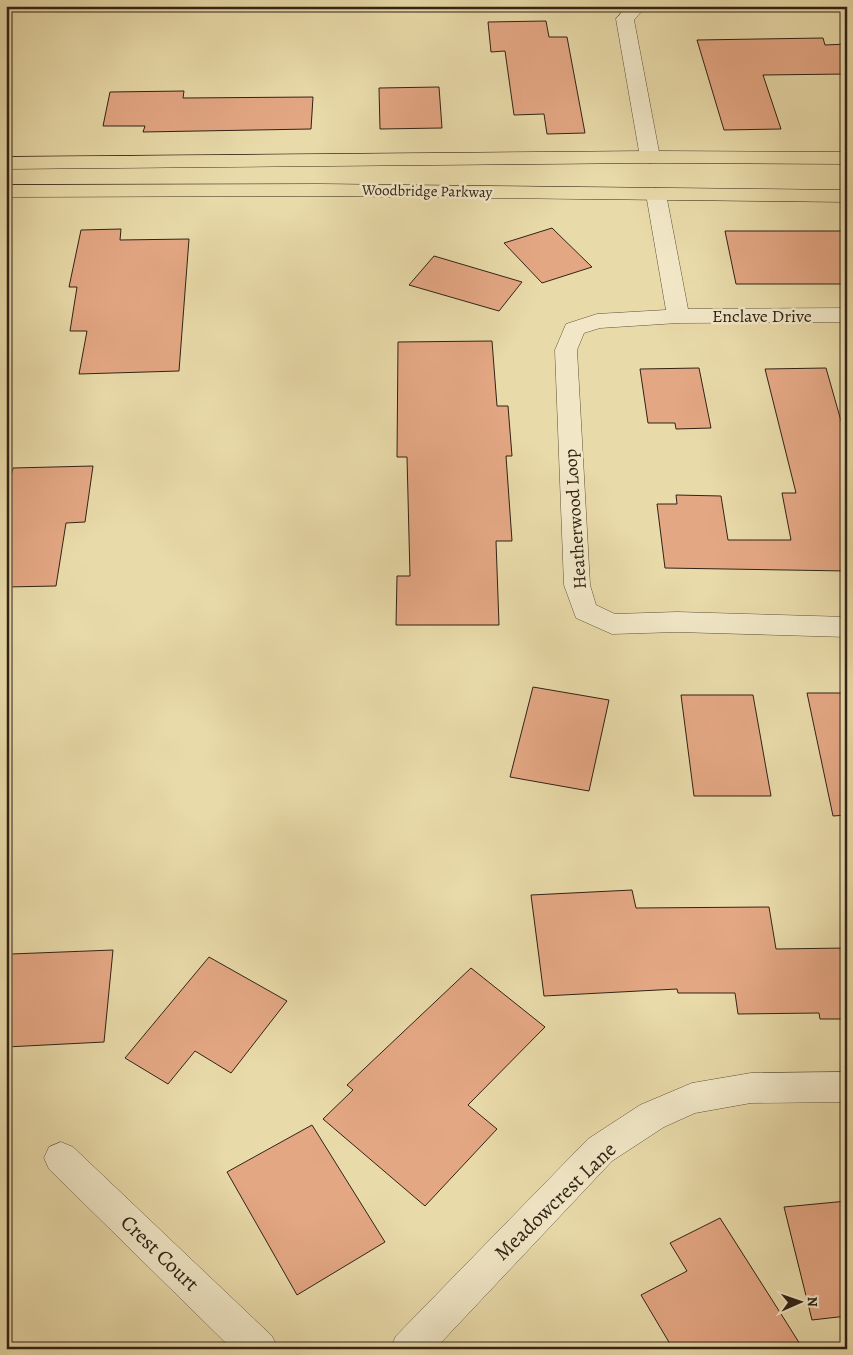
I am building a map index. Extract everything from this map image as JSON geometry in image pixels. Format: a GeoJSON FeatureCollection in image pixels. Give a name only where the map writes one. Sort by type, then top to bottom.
{"type":"FeatureCollection","features":[{"type":"Feature","properties":{"kind":"main road","name":"Woodbridge Parkway"},"geometry":{"type":"LineString","coordinates":[[6,163],[650,157],[847,158]]}},
{"type":"Feature","properties":{"kind":"main road","name":"Woodbridge Parkway"},"geometry":{"type":"LineString","coordinates":[[6,191],[319,190],[847,196]]}},
{"type":"Feature","properties":{"kind":"street"},"geometry":{"type":"LineString","coordinates":[[644,6],[635,8],[625,19],[650,157]]}},
{"type":"Feature","properties":{"kind":"street"},"geometry":{"type":"LineString","coordinates":[[656,194],[678,316]]}},
{"type":"Feature","properties":{"kind":"street","name":"Enclave Drive"},"geometry":{"type":"LineString","coordinates":[[678,316],[847,315]]}},
{"type":"Feature","properties":{"kind":"street","name":"Heatherwood Loop"},"geometry":{"type":"LineString","coordinates":[[678,316],[597,322],[574,329],[566,350],[577,586],[585,611],[612,624],[677,622],[847,627]]}},
{"type":"Feature","properties":{"kind":"street","name":"Meadowcrest Lane"},"geometry":{"type":"LineString","coordinates":[[408,1349],[600,1150],[652,1116],[692,1098],[751,1088],[847,1087]]}},
{"type":"Feature","properties":{"kind":"street","name":"Crest Court"},"geometry":{"type":"LineString","coordinates":[[61,1158],[259,1349]]}},
{"type":"Feature","properties":{"kind":"building"},"geometry":{"type":"Polygon","coordinates":[[[546,21],[549,37],[567,37],[585,133],[547,134],[544,114],[514,115],[505,51],[491,52],[488,22],[546,21]]]}},
{"type":"Feature","properties":{"kind":"building"},"geometry":{"type":"Polygon","coordinates":[[[823,38],[825,45],[847,44],[847,74],[763,75],[781,129],[724,130],[697,40],[823,38]]]}},
{"type":"Feature","properties":{"kind":"building"},"geometry":{"type":"Polygon","coordinates":[[[439,87],[442,128],[380,129],[379,88],[439,87]]]}},
{"type":"Feature","properties":{"kind":"building"},"geometry":{"type":"Polygon","coordinates":[[[184,91],[183,98],[313,97],[311,129],[143,132],[145,126],[103,126],[110,92],[184,91]]]}},
{"type":"Feature","properties":{"kind":"building"},"geometry":{"type":"Polygon","coordinates":[[[552,228],[592,267],[542,283],[504,243],[552,228]]]}},
{"type":"Feature","properties":{"kind":"building"},"geometry":{"type":"Polygon","coordinates":[[[121,229],[120,240],[189,239],[179,371],[79,374],[87,331],[70,331],[77,287],[69,287],[81,230],[121,229]]]}},
{"type":"Feature","properties":{"kind":"building"},"geometry":{"type":"Polygon","coordinates":[[[725,231],[847,231],[847,284],[736,284],[725,231]]]}},
{"type":"Feature","properties":{"kind":"building"},"geometry":{"type":"Polygon","coordinates":[[[434,256],[522,282],[499,311],[409,285],[434,256]]]}},
{"type":"Feature","properties":{"kind":"building"},"geometry":{"type":"Polygon","coordinates":[[[492,341],[497,406],[508,406],[512,456],[506,456],[512,541],[496,541],[499,625],[396,625],[397,576],[410,576],[407,457],[397,457],[398,342],[492,341]]]}},
{"type":"Feature","properties":{"kind":"building"},"geometry":{"type":"Polygon","coordinates":[[[699,368],[711,428],[676,429],[675,423],[648,423],[640,369],[699,368]]]}},
{"type":"Feature","properties":{"kind":"building"},"geometry":{"type":"Polygon","coordinates":[[[826,368],[847,442],[847,571],[665,568],[657,504],[677,504],[676,495],[721,496],[728,540],[791,540],[782,493],[796,493],[765,369],[826,368]]]}},
{"type":"Feature","properties":{"kind":"building"},"geometry":{"type":"Polygon","coordinates":[[[93,466],[85,522],[66,523],[56,586],[6,587],[6,502],[13,468],[93,466]]]}},
{"type":"Feature","properties":{"kind":"building"},"geometry":{"type":"Polygon","coordinates":[[[533,687],[609,700],[589,791],[510,777],[533,687]]]}},
{"type":"Feature","properties":{"kind":"building"},"geometry":{"type":"Polygon","coordinates":[[[807,693],[847,693],[847,815],[833,816],[807,693]]]}},
{"type":"Feature","properties":{"kind":"building"},"geometry":{"type":"Polygon","coordinates":[[[681,695],[753,695],[771,796],[694,796],[681,695]]]}},
{"type":"Feature","properties":{"kind":"building"},"geometry":{"type":"Polygon","coordinates":[[[632,890],[636,908],[769,907],[776,949],[847,948],[847,1019],[820,1019],[819,1013],[738,1014],[735,993],[678,993],[677,989],[544,996],[531,895],[632,890]]]}},
{"type":"Feature","properties":{"kind":"building"},"geometry":{"type":"Polygon","coordinates":[[[113,950],[104,1042],[6,1047],[6,988],[11,954],[113,950]]]}},
{"type":"Feature","properties":{"kind":"building"},"geometry":{"type":"Polygon","coordinates":[[[209,957],[287,1001],[231,1073],[195,1051],[168,1084],[125,1058],[209,957]]]}},
{"type":"Feature","properties":{"kind":"building"},"geometry":{"type":"Polygon","coordinates":[[[471,968],[545,1027],[468,1105],[497,1129],[425,1206],[323,1119],[353,1090],[347,1085],[471,968]]]}},
{"type":"Feature","properties":{"kind":"building"},"geometry":{"type":"Polygon","coordinates":[[[312,1125],[385,1242],[297,1295],[227,1172],[312,1125]]]}},
{"type":"Feature","properties":{"kind":"building"},"geometry":{"type":"Polygon","coordinates":[[[847,1201],[847,1316],[812,1320],[784,1207],[847,1201]]]}},
{"type":"Feature","properties":{"kind":"building"},"geometry":{"type":"Polygon","coordinates":[[[720,1218],[803,1349],[673,1349],[641,1295],[687,1271],[670,1243],[720,1218]]]}}]}
